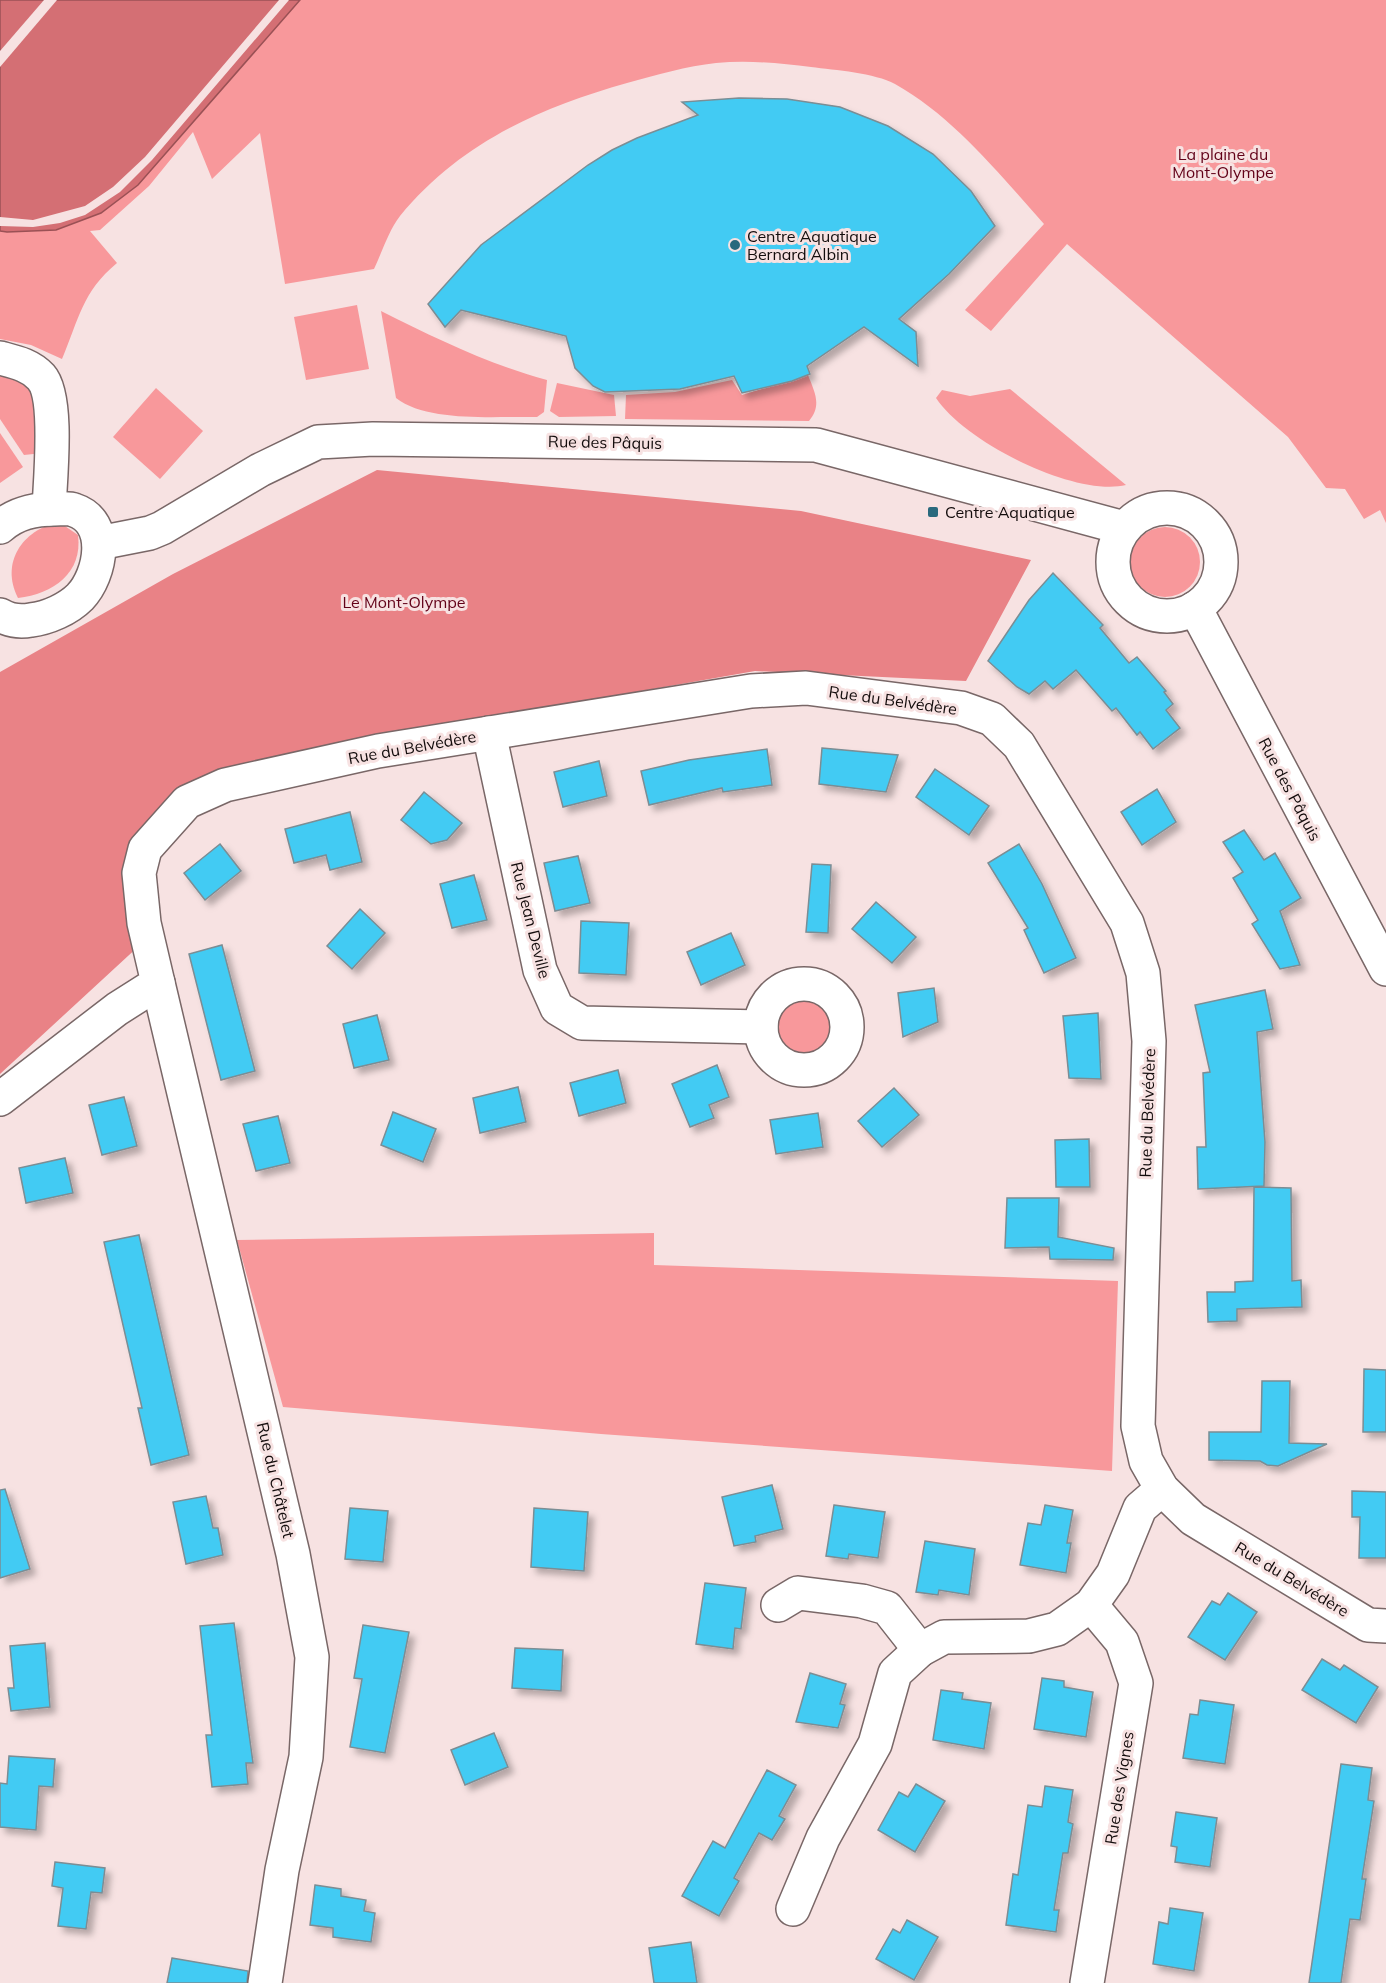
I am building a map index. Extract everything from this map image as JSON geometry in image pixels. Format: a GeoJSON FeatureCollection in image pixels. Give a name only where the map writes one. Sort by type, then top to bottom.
{"type":"FeatureCollection","features":[{"type":"Feature","properties":{"kind":"street"},"geometry":{"type":"LineString","coordinates":[[0,358],[27,365],[42,378],[51,405],[49,509]]}},
{"type":"Feature","properties":{"kind":"street","name":"Rue des Pâquis"},"geometry":{"type":"LineString","coordinates":[[99,543],[150,533],[162,528],[260,470],[318,442],[373,439],[816,445],[1124,528]]}},
{"type":"Feature","properties":{"kind":"street"},"geometry":{"type":"LineString","coordinates":[[1163,507],[1180,509],[1196,516],[1209,527],[1217,542],[1221,557],[1220,572],[1215,586],[1195,608],[1177,615],[1158,615],[1141,610],[1126,598],[1116,582],[1112,564],[1115,545],[1124,528],[1134,518],[1163,507]]}},
{"type":"Feature","properties":{"kind":"street"},"geometry":{"type":"LineString","coordinates":[[0,527],[20,515],[38,509],[74,510],[96,531],[99,543],[93,580],[80,598],[42,618],[20,622],[0,615]]}},
{"type":"Feature","properties":{"kind":"street","name":"Rue des Pâquis"},"geometry":{"type":"LineString","coordinates":[[1195,608],[1386,969]]}},
{"type":"Feature","properties":{"kind":"street","name":"Rue du Belvédère"},"geometry":{"type":"LineString","coordinates":[[158,983],[144,922],[139,873],[145,849],[187,802],[225,786],[378,751],[752,691],[806,688],[961,708],[992,720],[1019,745],[1127,923],[1143,973],[1149,1041],[1138,1426],[1146,1461],[1162,1489],[1193,1520],[1368,1625],[1386,1626]]}},
{"type":"Feature","properties":{"kind":"street","name":"Rue Jean Deville"},"geometry":{"type":"LineString","coordinates":[[489,733],[540,970],[557,1008],[582,1023],[761,1027]]}},
{"type":"Feature","properties":{"kind":"street"},"geometry":{"type":"LineString","coordinates":[[0,1099],[117,1009],[158,983]]}},
{"type":"Feature","properties":{"kind":"street","name":"Rue du Châtelet"},"geometry":{"type":"LineString","coordinates":[[158,983],[294,1554],[312,1657],[306,1757],[282,1870],[265,1983]]}},
{"type":"Feature","properties":{"kind":"street"},"geometry":{"type":"LineString","coordinates":[[793,1909],[824,1838],[874,1744],[896,1673],[920,1650],[944,1637],[1029,1636],[1057,1629],[1091,1605],[1113,1574],[1140,1508],[1162,1489]]}},
{"type":"Feature","properties":{"kind":"street"},"geometry":{"type":"LineString","coordinates":[[778,1605],[798,1593],[862,1601],[887,1608],[920,1650]]}},
{"type":"Feature","properties":{"kind":"street","name":"Rue des Vignes"},"geometry":{"type":"LineString","coordinates":[[1087,1983],[1136,1683],[1122,1642],[1091,1605]]}},
{"type":"Feature","properties":{"kind":"green space","name":"La plaine du Mont-Olympe"},"geometry":{"type":"Polygon","coordinates":[[[0,0],[1386,0],[1386,523],[1380,510],[1364,519],[1345,489],[1326,488],[1288,437],[1067,244],[991,331],[965,310],[1044,224],[975,148],[917,97],[887,80],[843,71],[764,62],[716,63],[649,77],[563,104],[503,132],[475,148],[448,168],[423,190],[400,216],[389,234],[374,269],[285,284],[260,133],[212,179],[193,132],[149,186],[100,230],[90,231],[117,263],[105,274],[89,296],[62,359],[31,345],[0,339],[0,0]]]}},
{"type":"Feature","properties":{"kind":"green space"},"geometry":{"type":"Polygon","coordinates":[[[357,305],[369,369],[306,380],[294,317],[357,305]]]}},
{"type":"Feature","properties":{"kind":"green space"},"geometry":{"type":"Polygon","coordinates":[[[381,311],[483,358],[547,380],[544,412],[537,417],[444,415],[410,406],[396,398],[381,311]]]}},
{"type":"Feature","properties":{"kind":"green space"},"geometry":{"type":"Polygon","coordinates":[[[0,375],[30,380],[43,453],[24,455],[0,419],[0,375]]]}},
{"type":"Feature","properties":{"kind":"green space"},"geometry":{"type":"Polygon","coordinates":[[[808,375],[816,399],[815,410],[809,421],[625,419],[626,395],[675,392],[732,380],[742,395],[808,375]]]}},
{"type":"Feature","properties":{"kind":"green space"},"geometry":{"type":"Polygon","coordinates":[[[557,383],[614,395],[616,416],[559,417],[550,411],[557,383]]]}},
{"type":"Feature","properties":{"kind":"green space"},"geometry":{"type":"Polygon","coordinates":[[[156,388],[203,431],[160,479],[113,437],[156,388]]]}},
{"type":"Feature","properties":{"kind":"green space"},"geometry":{"type":"Polygon","coordinates":[[[1010,389],[1126,485],[1104,487],[1078,483],[1022,462],[971,432],[950,415],[936,398],[942,390],[970,396],[1010,389]]]}},
{"type":"Feature","properties":{"kind":"green space"},"geometry":{"type":"Polygon","coordinates":[[[0,433],[23,467],[0,483],[0,433]]]}},
{"type":"Feature","properties":{"kind":"green space","name":"Le Mont-Olympe"},"geometry":{"type":"Polygon","coordinates":[[[377,470],[801,511],[1031,560],[966,681],[755,671],[363,740],[131,842],[141,944],[0,1074],[0,672],[173,574],[377,470]]]}},
{"type":"Feature","properties":{"kind":"green space"},"geometry":{"type":"Polygon","coordinates":[[[59,522],[78,535],[76,560],[70,571],[54,586],[31,596],[18,598],[13,585],[12,572],[13,561],[18,550],[34,532],[59,522]]]}},
{"type":"Feature","properties":{"kind":"green space"},"geometry":{"type":"Polygon","coordinates":[[[1158,527],[1172,527],[1185,533],[1194,542],[1200,555],[1198,575],[1190,587],[1172,597],[1158,597],[1145,591],[1136,582],[1130,569],[1130,555],[1136,542],[1145,533],[1158,527]]]}},
{"type":"Feature","properties":{"kind":"green space"},"geometry":{"type":"Polygon","coordinates":[[[803,998],[825,1007],[834,1029],[825,1051],[803,1060],[781,1051],[772,1029],[781,1007],[803,998]]]}},
{"type":"Feature","properties":{"kind":"green space"},"geometry":{"type":"Polygon","coordinates":[[[654,1233],[654,1265],[1118,1281],[1112,1471],[601,1434],[283,1407],[237,1240],[654,1233]]]}},
{"type":"Feature","properties":{"kind":"shaded area"},"geometry":{"type":"Polygon","coordinates":[[[0,0],[300,0],[138,185],[101,213],[56,230],[7,232],[0,231],[0,0]]]}},
{"type":"Feature","properties":{"kind":"pier"},"geometry":{"type":"Polygon","coordinates":[[[44,0],[57,0],[0,67],[0,51],[44,0]]]}},
{"type":"Feature","properties":{"kind":"pier"},"geometry":{"type":"Polygon","coordinates":[[[279,0],[289,0],[152,160],[120,192],[85,215],[60,223],[33,227],[0,226],[0,217],[33,220],[85,206],[113,187],[145,157],[279,0]]]}},
{"type":"Feature","properties":{"kind":"building","name":"Centre Aquatique Bernard Albin"},"geometry":{"type":"Polygon","coordinates":[[[739,98],[787,99],[840,107],[888,126],[933,154],[971,191],[995,226],[949,274],[899,319],[916,332],[918,366],[864,327],[807,366],[810,374],[792,381],[742,393],[734,376],[680,389],[605,392],[593,386],[575,368],[566,336],[461,310],[445,327],[428,304],[481,245],[588,165],[637,138],[698,115],[682,102],[739,98]]]}},
{"type":"Feature","properties":{"kind":"building"},"geometry":{"type":"Polygon","coordinates":[[[1053,573],[1103,625],[1100,628],[1129,663],[1137,657],[1166,691],[1164,692],[1173,704],[1166,710],[1180,728],[1153,749],[1140,732],[1137,735],[1116,708],[1112,711],[1076,670],[1053,689],[1045,681],[1029,694],[1017,687],[988,661],[1029,600],[1053,573]]]}},
{"type":"Feature","properties":{"kind":"building"},"geometry":{"type":"Polygon","coordinates":[[[822,748],[898,755],[886,792],[819,784],[822,748]]]}},
{"type":"Feature","properties":{"kind":"building"},"geometry":{"type":"Polygon","coordinates":[[[767,749],[772,785],[723,792],[722,788],[649,805],[641,771],[689,760],[767,749]]]}},
{"type":"Feature","properties":{"kind":"building"},"geometry":{"type":"Polygon","coordinates":[[[599,761],[607,796],[563,807],[554,772],[599,761]]]}},
{"type":"Feature","properties":{"kind":"building"},"geometry":{"type":"Polygon","coordinates":[[[935,769],[989,806],[969,835],[916,797],[935,769]]]}},
{"type":"Feature","properties":{"kind":"building"},"geometry":{"type":"Polygon","coordinates":[[[1157,789],[1176,822],[1142,845],[1121,812],[1157,789]]]}},
{"type":"Feature","properties":{"kind":"building"},"geometry":{"type":"Polygon","coordinates":[[[424,792],[462,823],[447,840],[431,844],[401,820],[424,792]]]}},
{"type":"Feature","properties":{"kind":"building"},"geometry":{"type":"Polygon","coordinates":[[[350,812],[362,862],[330,870],[326,855],[294,863],[285,829],[350,812]]]}},
{"type":"Feature","properties":{"kind":"building"},"geometry":{"type":"Polygon","coordinates":[[[1244,830],[1264,860],[1275,853],[1301,898],[1280,911],[1300,965],[1280,969],[1252,924],[1258,920],[1233,878],[1243,872],[1223,842],[1244,830]]]}},
{"type":"Feature","properties":{"kind":"building"},"geometry":{"type":"Polygon","coordinates":[[[220,844],[241,871],[205,900],[184,873],[220,844]]]}},
{"type":"Feature","properties":{"kind":"building"},"geometry":{"type":"Polygon","coordinates":[[[1019,844],[1042,884],[1076,958],[1044,973],[1024,930],[1028,928],[988,863],[1019,844]]]}},
{"type":"Feature","properties":{"kind":"building"},"geometry":{"type":"Polygon","coordinates":[[[578,856],[590,903],[555,911],[544,863],[578,856]]]}},
{"type":"Feature","properties":{"kind":"building"},"geometry":{"type":"Polygon","coordinates":[[[812,864],[831,865],[828,933],[806,932],[812,864]]]}},
{"type":"Feature","properties":{"kind":"building"},"geometry":{"type":"Polygon","coordinates":[[[474,875],[487,920],[452,928],[440,884],[474,875]]]}},
{"type":"Feature","properties":{"kind":"building"},"geometry":{"type":"Polygon","coordinates":[[[876,902],[916,937],[892,963],[852,929],[876,902]]]}},
{"type":"Feature","properties":{"kind":"building"},"geometry":{"type":"Polygon","coordinates":[[[360,909],[385,933],[352,969],[327,946],[360,909]]]}},
{"type":"Feature","properties":{"kind":"building"},"geometry":{"type":"Polygon","coordinates":[[[581,921],[629,923],[626,975],[579,973],[581,921]]]}},
{"type":"Feature","properties":{"kind":"building"},"geometry":{"type":"Polygon","coordinates":[[[731,933],[745,965],[701,985],[687,952],[731,933]]]}},
{"type":"Feature","properties":{"kind":"building"},"geometry":{"type":"Polygon","coordinates":[[[222,945],[255,1071],[221,1080],[189,954],[222,945]]]}},
{"type":"Feature","properties":{"kind":"building"},"geometry":{"type":"Polygon","coordinates":[[[934,988],[938,1022],[903,1037],[898,993],[934,988]]]}},
{"type":"Feature","properties":{"kind":"building"},"geometry":{"type":"Polygon","coordinates":[[[1265,990],[1273,1029],[1257,1032],[1265,1142],[1264,1186],[1198,1189],[1197,1147],[1206,1147],[1203,1073],[1210,1072],[1195,1005],[1265,990]]]}},
{"type":"Feature","properties":{"kind":"building"},"geometry":{"type":"Polygon","coordinates":[[[1098,1013],[1101,1079],[1069,1078],[1063,1016],[1098,1013]]]}},
{"type":"Feature","properties":{"kind":"building"},"geometry":{"type":"Polygon","coordinates":[[[377,1015],[389,1060],[354,1068],[343,1024],[377,1015]]]}},
{"type":"Feature","properties":{"kind":"building"},"geometry":{"type":"Polygon","coordinates":[[[717,1065],[729,1097],[709,1105],[714,1118],[690,1127],[672,1084],[717,1065]]]}},
{"type":"Feature","properties":{"kind":"building"},"geometry":{"type":"Polygon","coordinates":[[[618,1070],[626,1103],[579,1116],[570,1083],[618,1070]]]}},
{"type":"Feature","properties":{"kind":"building"},"geometry":{"type":"Polygon","coordinates":[[[518,1087],[526,1122],[480,1133],[473,1098],[518,1087]]]}},
{"type":"Feature","properties":{"kind":"building"},"geometry":{"type":"Polygon","coordinates":[[[894,1088],[919,1115],[882,1147],[858,1121],[894,1088]]]}},
{"type":"Feature","properties":{"kind":"building"},"geometry":{"type":"Polygon","coordinates":[[[124,1097],[137,1146],[102,1155],[89,1105],[124,1097]]]}},
{"type":"Feature","properties":{"kind":"building"},"geometry":{"type":"Polygon","coordinates":[[[393,1112],[436,1129],[423,1162],[381,1145],[393,1112]]]}},
{"type":"Feature","properties":{"kind":"building"},"geometry":{"type":"Polygon","coordinates":[[[818,1113],[823,1147],[776,1154],[770,1120],[818,1113]]]}},
{"type":"Feature","properties":{"kind":"building"},"geometry":{"type":"Polygon","coordinates":[[[278,1116],[290,1163],[256,1171],[243,1124],[278,1116]]]}},
{"type":"Feature","properties":{"kind":"building"},"geometry":{"type":"Polygon","coordinates":[[[1089,1139],[1090,1187],[1056,1187],[1055,1140],[1089,1139]]]}},
{"type":"Feature","properties":{"kind":"building"},"geometry":{"type":"Polygon","coordinates":[[[65,1158],[73,1193],[26,1203],[19,1168],[65,1158]]]}},
{"type":"Feature","properties":{"kind":"building"},"geometry":{"type":"Polygon","coordinates":[[[1254,1187],[1291,1188],[1292,1281],[1301,1280],[1302,1307],[1237,1309],[1237,1321],[1208,1322],[1207,1292],[1235,1292],[1235,1282],[1253,1281],[1254,1187]]]}},
{"type":"Feature","properties":{"kind":"building"},"geometry":{"type":"Polygon","coordinates":[[[1007,1198],[1059,1198],[1058,1237],[1114,1248],[1113,1260],[1050,1259],[1049,1247],[1005,1248],[1007,1198]]]}},
{"type":"Feature","properties":{"kind":"building"},"geometry":{"type":"Polygon","coordinates":[[[139,1235],[189,1455],[151,1465],[138,1408],[142,1408],[104,1242],[139,1235]]]}},
{"type":"Feature","properties":{"kind":"building"},"geometry":{"type":"Polygon","coordinates":[[[1364,1369],[1386,1370],[1386,1432],[1363,1432],[1364,1369]]]}},
{"type":"Feature","properties":{"kind":"building"},"geometry":{"type":"Polygon","coordinates":[[[1262,1381],[1290,1381],[1289,1443],[1327,1444],[1278,1466],[1267,1465],[1260,1461],[1209,1460],[1209,1432],[1261,1432],[1262,1381]]]}},
{"type":"Feature","properties":{"kind":"building"},"geometry":{"type":"Polygon","coordinates":[[[772,1485],[783,1529],[755,1536],[756,1542],[734,1546],[722,1497],[772,1485]]]}},
{"type":"Feature","properties":{"kind":"building"},"geometry":{"type":"Polygon","coordinates":[[[5,1489],[30,1569],[0,1578],[0,1490],[5,1489]]]}},
{"type":"Feature","properties":{"kind":"building"},"geometry":{"type":"Polygon","coordinates":[[[1352,1491],[1386,1492],[1386,1558],[1359,1558],[1360,1517],[1352,1517],[1352,1491]]]}},
{"type":"Feature","properties":{"kind":"building"},"geometry":{"type":"Polygon","coordinates":[[[206,1496],[213,1528],[218,1528],[223,1555],[186,1564],[173,1502],[206,1496]]]}},
{"type":"Feature","properties":{"kind":"building"},"geometry":{"type":"Polygon","coordinates":[[[834,1505],[885,1512],[878,1558],[849,1554],[848,1559],[826,1556],[834,1505]]]}},
{"type":"Feature","properties":{"kind":"building"},"geometry":{"type":"Polygon","coordinates":[[[1045,1505],[1073,1510],[1067,1543],[1071,1543],[1066,1573],[1020,1565],[1028,1523],[1041,1525],[1045,1505]]]}},
{"type":"Feature","properties":{"kind":"building"},"geometry":{"type":"Polygon","coordinates":[[[350,1508],[388,1511],[383,1562],[345,1559],[350,1508]]]}},
{"type":"Feature","properties":{"kind":"building"},"geometry":{"type":"Polygon","coordinates":[[[534,1508],[588,1512],[584,1571],[531,1567],[534,1508]]]}},
{"type":"Feature","properties":{"kind":"building"},"geometry":{"type":"Polygon","coordinates":[[[925,1541],[975,1549],[969,1595],[939,1590],[938,1595],[916,1592],[925,1541]]]}},
{"type":"Feature","properties":{"kind":"building"},"geometry":{"type":"Polygon","coordinates":[[[705,1583],[746,1588],[741,1629],[735,1628],[733,1649],[696,1644],[705,1583]]]}},
{"type":"Feature","properties":{"kind":"building"},"geometry":{"type":"Polygon","coordinates":[[[1228,1593],[1257,1612],[1225,1660],[1188,1637],[1212,1601],[1220,1605],[1228,1593]]]}},
{"type":"Feature","properties":{"kind":"building"},"geometry":{"type":"Polygon","coordinates":[[[234,1623],[253,1763],[246,1763],[248,1784],[212,1787],[206,1735],[212,1735],[200,1626],[234,1623]]]}},
{"type":"Feature","properties":{"kind":"building"},"geometry":{"type":"Polygon","coordinates":[[[363,1625],[409,1632],[385,1753],[350,1747],[362,1679],[354,1678],[363,1625]]]}},
{"type":"Feature","properties":{"kind":"building"},"geometry":{"type":"Polygon","coordinates":[[[45,1643],[50,1707],[11,1711],[8,1688],[14,1688],[10,1646],[45,1643]]]}},
{"type":"Feature","properties":{"kind":"building"},"geometry":{"type":"Polygon","coordinates":[[[515,1648],[563,1650],[561,1691],[512,1688],[515,1648]]]}},
{"type":"Feature","properties":{"kind":"building"},"geometry":{"type":"Polygon","coordinates":[[[1322,1659],[1340,1670],[1344,1665],[1378,1687],[1356,1723],[1302,1690],[1322,1659]]]}},
{"type":"Feature","properties":{"kind":"building"},"geometry":{"type":"Polygon","coordinates":[[[810,1673],[846,1684],[840,1704],[845,1705],[838,1728],[796,1722],[810,1673]]]}},
{"type":"Feature","properties":{"kind":"building"},"geometry":{"type":"Polygon","coordinates":[[[1042,1678],[1064,1681],[1064,1687],[1093,1692],[1086,1737],[1034,1729],[1042,1678]]]}},
{"type":"Feature","properties":{"kind":"building"},"geometry":{"type":"Polygon","coordinates":[[[941,1690],[963,1693],[962,1699],[991,1703],[984,1749],[933,1740],[941,1690]]]}},
{"type":"Feature","properties":{"kind":"building"},"geometry":{"type":"Polygon","coordinates":[[[1200,1700],[1234,1705],[1225,1764],[1183,1758],[1190,1714],[1198,1715],[1200,1700]]]}},
{"type":"Feature","properties":{"kind":"building"},"geometry":{"type":"Polygon","coordinates":[[[494,1733],[508,1767],[465,1785],[451,1750],[494,1733]]]}},
{"type":"Feature","properties":{"kind":"building"},"geometry":{"type":"Polygon","coordinates":[[[9,1756],[55,1759],[53,1787],[39,1786],[36,1830],[0,1827],[0,1783],[7,1784],[9,1756]]]}},
{"type":"Feature","properties":{"kind":"building"},"geometry":{"type":"Polygon","coordinates":[[[1341,1764],[1372,1768],[1368,1800],[1374,1801],[1362,1879],[1366,1879],[1360,1920],[1350,1919],[1341,1983],[1309,1983],[1341,1764]]]}},
{"type":"Feature","properties":{"kind":"building"},"geometry":{"type":"Polygon","coordinates":[[[767,1770],[796,1785],[779,1816],[785,1819],[772,1840],[759,1833],[734,1878],[739,1881],[719,1916],[682,1896],[713,1841],[725,1848],[767,1770]]]}},
{"type":"Feature","properties":{"kind":"building"},"geometry":{"type":"Polygon","coordinates":[[[916,1784],[945,1801],[915,1852],[878,1830],[899,1792],[908,1797],[916,1784]]]}},
{"type":"Feature","properties":{"kind":"building"},"geometry":{"type":"Polygon","coordinates":[[[1045,1786],[1073,1790],[1068,1822],[1073,1824],[1068,1853],[1063,1853],[1054,1910],[1059,1910],[1056,1932],[1006,1925],[1013,1874],[1018,1875],[1028,1805],[1042,1807],[1045,1786]]]}},
{"type":"Feature","properties":{"kind":"building"},"geometry":{"type":"Polygon","coordinates":[[[1176,1812],[1217,1818],[1210,1867],[1175,1862],[1177,1847],[1171,1846],[1176,1812]]]}},
{"type":"Feature","properties":{"kind":"building"},"geometry":{"type":"Polygon","coordinates":[[[55,1862],[105,1868],[102,1893],[91,1892],[86,1929],[58,1926],[63,1888],[52,1886],[55,1862]]]}},
{"type":"Feature","properties":{"kind":"building"},"geometry":{"type":"Polygon","coordinates":[[[315,1885],[341,1889],[341,1896],[366,1900],[364,1911],[375,1913],[371,1942],[333,1937],[333,1928],[310,1925],[315,1885]]]}},
{"type":"Feature","properties":{"kind":"building"},"geometry":{"type":"Polygon","coordinates":[[[1170,1908],[1203,1913],[1194,1971],[1153,1964],[1159,1922],[1168,1924],[1170,1908]]]}},
{"type":"Feature","properties":{"kind":"building"},"geometry":{"type":"Polygon","coordinates":[[[907,1920],[938,1937],[914,1980],[876,1959],[893,1929],[900,1933],[907,1920]]]}},
{"type":"Feature","properties":{"kind":"building"},"geometry":{"type":"Polygon","coordinates":[[[691,1942],[697,1983],[654,1983],[649,1948],[691,1942]]]}},
{"type":"Feature","properties":{"kind":"building"},"geometry":{"type":"Polygon","coordinates":[[[172,1958],[248,1971],[247,1983],[167,1983],[172,1958]]]}},
{"type":"Feature","properties":{"kind":"place","name":"Centre Aquatique Bernard Albin"},"geometry":{"type":"Point","coordinates":[735,245]}},
{"type":"Feature","properties":{"kind":"place","name":"Centre Aquatique"},"geometry":{"type":"Point","coordinates":[933,512]}}]}
